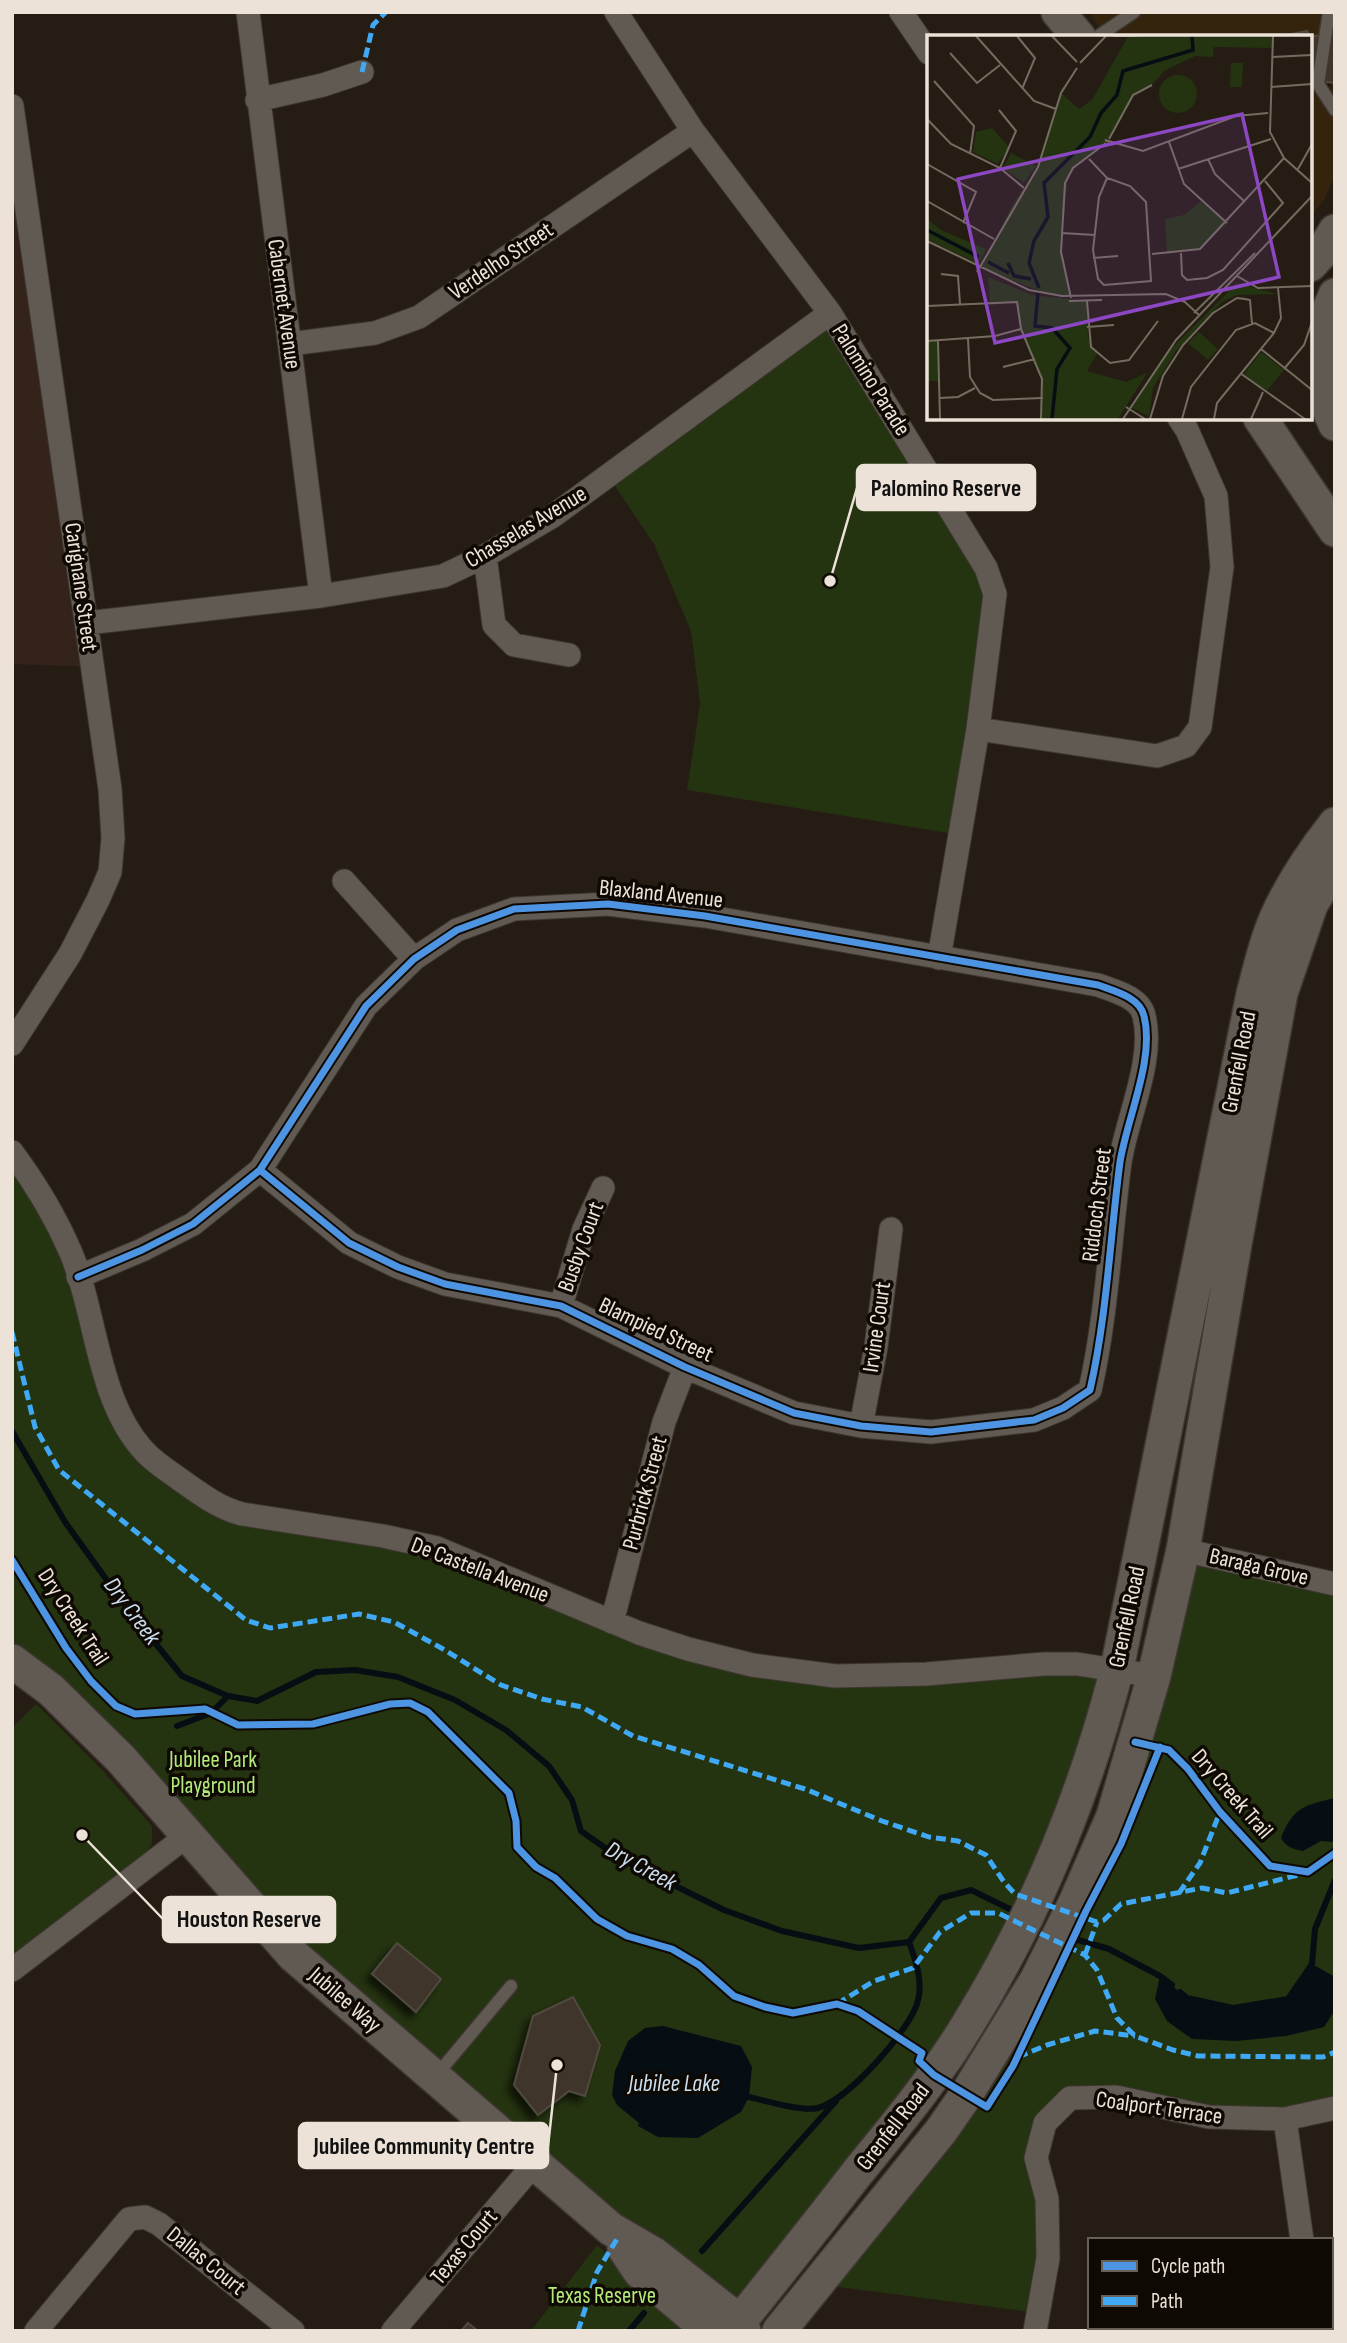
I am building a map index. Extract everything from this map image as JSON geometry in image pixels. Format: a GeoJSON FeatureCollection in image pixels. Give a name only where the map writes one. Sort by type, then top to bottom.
{"type":"FeatureCollection","features":[{"type":"Feature","properties":{"kind":"main road"},"geometry":{"type":"LineString","coordinates":[[1042,12],[1054,35]]}},
{"type":"Feature","properties":{"kind":"main road"},"geometry":{"type":"LineString","coordinates":[[1058,12],[1077,35]]}},
{"type":"Feature","properties":{"kind":"main road"},"geometry":{"type":"LineString","coordinates":[[1312,308],[1335,288]]}},
{"type":"Feature","properties":{"kind":"main road"},"geometry":{"type":"LineString","coordinates":[[1335,295],[1320,331],[1316,356],[1322,394],[1335,424]]}},
{"type":"Feature","properties":{"kind":"main road"},"geometry":{"type":"LineString","coordinates":[[1312,408],[1335,440]]}},
{"type":"Feature","properties":{"kind":"main road"},"geometry":{"type":"LineString","coordinates":[[1261,420],[1335,530]]}},
{"type":"Feature","properties":{"kind":"main road"},"geometry":{"type":"LineString","coordinates":[[1274,420],[1314,499]]}},
{"type":"Feature","properties":{"kind":"main road","name":"Grenfell Road"},"geometry":{"type":"LineString","coordinates":[[731,2328],[934,2075],[967,2026],[1016,1940],[1041,1887],[1085,1779],[1117,1669],[1253,994],[1277,916],[1293,885],[1335,824]]}},
{"type":"Feature","properties":{"kind":"main road","name":"Grenfell Road"},"geometry":{"type":"LineString","coordinates":[[779,2331],[941,2132],[1001,2041],[1074,1905],[1113,1816],[1154,1676],[1183,1550],[1281,993],[1311,905],[1335,864]]}},
{"type":"Feature","properties":{"kind":"main road","name":"Jubilee Way"},"geometry":{"type":"LineString","coordinates":[[12,1661],[51,1690],[121,1759],[293,1955],[611,2229],[654,2254],[731,2328]]}},
{"type":"Feature","properties":{"kind":"street","name":"Cabernet Avenue"},"geometry":{"type":"LineString","coordinates":[[248,12],[321,596]]}},
{"type":"Feature","properties":{"kind":"street","name":"Palomino Parade"},"geometry":{"type":"LineString","coordinates":[[615,12],[693,131],[830,313],[986,568],[995,594],[978,729],[939,958]]}},
{"type":"Feature","properties":{"kind":"street"},"geometry":{"type":"LineString","coordinates":[[901,12],[927,50]]}},
{"type":"Feature","properties":{"kind":"street"},"geometry":{"type":"LineString","coordinates":[[257,100],[323,85],[362,72]]}},
{"type":"Feature","properties":{"kind":"street","name":"Carignane Street"},"geometry":{"type":"LineString","coordinates":[[12,106],[110,789],[113,838],[110,872],[98,900],[70,954],[12,1044]]}},
{"type":"Feature","properties":{"kind":"street","name":"Verdelho Street"},"geometry":{"type":"LineString","coordinates":[[290,344],[375,333],[419,317],[693,131]]}},
{"type":"Feature","properties":{"kind":"street","name":"Chasselas Avenue"},"geometry":{"type":"LineString","coordinates":[[87,623],[321,596],[443,576],[485,556],[553,516],[830,313]]}},
{"type":"Feature","properties":{"kind":"street"},"geometry":{"type":"LineString","coordinates":[[978,729],[1157,756],[1186,746],[1200,727],[1222,567],[1216,496],[1180,420]]}},
{"type":"Feature","properties":{"kind":"street"},"geometry":{"type":"LineString","coordinates":[[485,556],[494,625],[514,645],[569,655]]}},
{"type":"Feature","properties":{"kind":"street"},"geometry":{"type":"LineString","coordinates":[[344,881],[414,959]]}},
{"type":"Feature","properties":{"kind":"street","name":"Blaxland Avenue"},"geometry":{"type":"LineString","coordinates":[[78,1277],[142,1250],[193,1224],[260,1170],[366,1006],[414,959],[457,930],[514,909],[608,904],[705,916],[1098,985],[1132,998]]}},
{"type":"Feature","properties":{"kind":"street","name":"Riddoch Street"},"geometry":{"type":"LineString","coordinates":[[1063,1408],[1090,1390],[1099,1352],[1121,1159],[1147,1047],[1144,1014],[1132,998]]}},
{"type":"Feature","properties":{"kind":"street","name":"De Castella Avenue"},"geometry":{"type":"LineString","coordinates":[[12,1152],[48,1209],[71,1254],[121,1419],[144,1451],[223,1509],[383,1536],[437,1548],[612,1622],[688,1649],[788,1671],[835,1676],[926,1674],[1044,1664],[1077,1664],[1154,1676]]}},
{"type":"Feature","properties":{"kind":"street","name":"Blampied Street"},"geometry":{"type":"LineString","coordinates":[[260,1170],[349,1242],[398,1267],[445,1284],[561,1306],[685,1367],[794,1413],[861,1426],[931,1432],[1034,1420],[1063,1408]]}},
{"type":"Feature","properties":{"kind":"street","name":"Busby Court"},"geometry":{"type":"LineString","coordinates":[[561,1306],[584,1229],[603,1188]]}},
{"type":"Feature","properties":{"kind":"street","name":"Irvine Court"},"geometry":{"type":"LineString","coordinates":[[861,1426],[876,1347],[891,1229]]}},
{"type":"Feature","properties":{"kind":"street","name":"Purbrick Street"},"geometry":{"type":"LineString","coordinates":[[612,1622],[664,1422],[685,1367]]}},
{"type":"Feature","properties":{"kind":"street","name":"Baraga Grove"},"geometry":{"type":"LineString","coordinates":[[1183,1550],[1335,1584]]}},
{"type":"Feature","properties":{"kind":"street"},"geometry":{"type":"LineString","coordinates":[[12,1970],[188,1835]]}},
{"type":"Feature","properties":{"kind":"street","name":"Coalport Terrace"},"geometry":{"type":"LineString","coordinates":[[1035,2331],[1048,2259],[1048,2199],[1036,2158],[1045,2123],[1070,2098],[1116,2097],[1209,2117],[1285,2119],[1335,2108]]}},
{"type":"Feature","properties":{"kind":"street"},"geometry":{"type":"LineString","coordinates":[[1285,2119],[1302,2238]]}},
{"type":"Feature","properties":{"kind":"street","name":"Texas Court"},"geometry":{"type":"LineString","coordinates":[[393,2331],[535,2163]]}},
{"type":"Feature","properties":{"kind":"street","name":"Dallas Court"},"geometry":{"type":"LineString","coordinates":[[36,2331],[129,2218],[145,2217],[159,2224],[293,2331]]}},
{"type":"Feature","properties":{"kind":"lane"},"geometry":{"type":"LineString","coordinates":[[1100,35],[1134,12]]}},
{"type":"Feature","properties":{"kind":"lane"},"geometry":{"type":"LineString","coordinates":[[1329,12],[1318,84],[1335,110]]}},
{"type":"Feature","properties":{"kind":"lane"},"geometry":{"type":"LineString","coordinates":[[434,2077],[511,1986]]}},
{"type":"Feature","properties":{"kind":"shaded area"},"geometry":{"type":"Polygon","coordinates":[[[1089,12],[1335,12],[1335,175],[1324,200],[1312,215],[1312,35],[1105,35],[1089,12]]]}},
{"type":"Feature","properties":{"kind":"shaded area"},"geometry":{"type":"Polygon","coordinates":[[[12,106],[93,667],[12,664],[12,106]]]}},
{"type":"Feature","properties":{"kind":"green space"},"geometry":{"type":"Polygon","coordinates":[[[830,313],[986,568],[960,835],[687,790],[700,704],[691,631],[654,544],[608,476],[830,313]]]}},
{"type":"Feature","properties":{"kind":"green space","name":"Jubilee Park Playground"},"geometry":{"type":"Polygon","coordinates":[[[12,1166],[71,1254],[121,1419],[223,1509],[394,1538],[600,1616],[835,1676],[1117,1669],[1009,1953],[739,2321],[293,1955],[12,1661],[12,1166]]]}},
{"type":"Feature","properties":{"kind":"green space"},"geometry":{"type":"Polygon","coordinates":[[[1183,1550],[1335,1584],[1335,2108],[1285,2119],[1070,2098],[1045,2123],[1040,2313],[816,2284],[868,2222],[1086,1880],[1183,1550]]]}},
{"type":"Feature","properties":{"kind":"green space"},"geometry":{"type":"Polygon","coordinates":[[[36,1704],[103,1771],[152,1826],[152,1843],[144,1858],[12,1959],[12,1728],[36,1704]]]}},
{"type":"Feature","properties":{"kind":"green space","name":"Texas Reserve"},"geometry":{"type":"Polygon","coordinates":[[[597,2245],[699,2331],[531,2331],[597,2245]]]}},
{"type":"Feature","properties":{"kind":"water"},"geometry":{"type":"Polygon","coordinates":[[[1335,1798],[1335,1837],[1332,1842],[1321,1841],[1303,1851],[1290,1847],[1283,1841],[1281,1838],[1290,1820],[1301,1809],[1335,1798]]]}},
{"type":"Feature","properties":{"kind":"water"},"geometry":{"type":"Polygon","coordinates":[[[1312,1964],[1335,1977],[1335,2010],[1324,2027],[1286,2036],[1236,2041],[1192,2039],[1167,2021],[1155,1999],[1160,1976],[1187,1998],[1232,2008],[1287,1999],[1312,1964]]]}},
{"type":"Feature","properties":{"kind":"water","name":"Jubilee Lake"},"geometry":{"type":"Polygon","coordinates":[[[663,2026],[741,2046],[752,2067],[749,2097],[741,2112],[698,2138],[658,2137],[638,2126],[639,2123],[617,2105],[612,2095],[615,2071],[628,2041],[645,2028],[663,2026]]]}},
{"type":"Feature","properties":{"kind":"building"},"geometry":{"type":"Polygon","coordinates":[[[1307,31],[1309,35],[1287,35],[1307,31]]]}},
{"type":"Feature","properties":{"kind":"building"},"geometry":{"type":"Polygon","coordinates":[[[1335,32],[1335,83],[1312,86],[1312,37],[1335,32]]]}},
{"type":"Feature","properties":{"kind":"building"},"geometry":{"type":"Polygon","coordinates":[[[397,1943],[441,1979],[416,2012],[372,1974],[397,1943]]]}},
{"type":"Feature","properties":{"kind":"building"},"geometry":{"type":"Polygon","coordinates":[[[573,1997],[600,2045],[585,2096],[569,2091],[538,2115],[514,2085],[533,2016],[573,1997]]]}},
{"type":"Feature","properties":{"kind":"building"},"geometry":{"type":"Polygon","coordinates":[[[468,2323],[478,2331],[461,2331],[468,2323]]]}},
{"type":"Feature","properties":{"kind":"waterway","name":"Dry Creek"},"geometry":{"type":"LineString","coordinates":[[12,1431],[65,1522],[129,1611],[182,1676],[228,1696],[257,1701],[316,1672],[355,1670],[398,1677],[455,1700],[506,1730],[549,1766],[572,1800],[581,1831],[621,1859],[724,1910],[782,1931],[859,1948],[909,1942],[941,1898],[971,1890],[1018,1913]]}},
{"type":"Feature","properties":{"kind":"waterway"},"geometry":{"type":"LineString","coordinates":[[177,1726],[211,1713],[228,1696]]}},
{"type":"Feature","properties":{"kind":"waterway","name":"Dry Creek"},"geometry":{"type":"LineString","coordinates":[[1180,1992],[1187,1998],[1233,2008],[1288,1999],[1312,1964],[1315,1929],[1335,1880]]}},
{"type":"Feature","properties":{"kind":"waterway","name":"Dry Creek"},"geometry":{"type":"LineString","coordinates":[[1068,1937],[1109,1949],[1172,1985]]}},
{"type":"Feature","properties":{"kind":"waterway"},"geometry":{"type":"LineString","coordinates":[[749,2097],[794,2107],[818,2108],[845,2092],[860,2079],[902,2031],[917,2004],[919,1981],[909,1942]]}},
{"type":"Feature","properties":{"kind":"waterway"},"geometry":{"type":"LineString","coordinates":[[702,2251],[836,2101]]}},
{"type":"Feature","properties":{"kind":"waterway"},"geometry":{"type":"LineString","coordinates":[[629,2331],[644,2313]]}},
{"type":"Feature","properties":{"kind":"marked path"},"geometry":{"type":"LineString","coordinates":[[362,72],[373,25],[386,12]]}},
{"type":"Feature","properties":{"kind":"marked path"},"geometry":{"type":"LineString","coordinates":[[12,1332],[35,1427],[59,1470],[246,1620],[270,1628],[359,1614],[394,1622],[501,1685],[542,1699],[582,1707],[633,1736],[805,1789],[882,1821],[929,1837],[958,1841],[986,1855],[1015,1894],[1097,1922],[1104,1920],[1121,1904],[1202,1888],[1227,1893],[1298,1875]]}},
{"type":"Feature","properties":{"kind":"marked path"},"geometry":{"type":"LineString","coordinates":[[1179,1893],[1200,1863],[1220,1812]]}},
{"type":"Feature","properties":{"kind":"marked path"},"geometry":{"type":"LineString","coordinates":[[837,2004],[874,1981],[913,1968],[940,1932],[971,1913],[998,1913],[1085,1955],[1097,1970],[1117,2018],[1135,2036],[1198,2056],[1323,2057],[1335,2052]]}},
{"type":"Feature","properties":{"kind":"marked path"},"geometry":{"type":"LineString","coordinates":[[1085,1955],[1097,1922]]}},
{"type":"Feature","properties":{"kind":"marked path"},"geometry":{"type":"LineString","coordinates":[[1018,2057],[1095,2031],[1135,2036]]}},
{"type":"Feature","properties":{"kind":"marked path"},"geometry":{"type":"LineString","coordinates":[[578,2331],[597,2272],[617,2239]]}},
{"type":"Feature","properties":{"kind":"cycle path"},"geometry":{"type":"LineString","coordinates":[[78,1277],[142,1250],[193,1224],[260,1170],[366,1006],[414,959],[457,930],[514,909],[608,904],[705,916],[1098,985],[1132,999],[1142,1009],[1144,1016],[1146,1051],[1120,1162],[1104,1305],[1090,1390],[1063,1408],[1034,1420],[931,1432],[861,1426],[794,1413],[685,1367],[561,1306],[445,1284],[398,1267],[349,1243],[260,1170]]}},
{"type":"Feature","properties":{"kind":"cycle path","name":"Dry Creek Trail"},"geometry":{"type":"LineString","coordinates":[[12,1560],[66,1648],[91,1681],[116,1706],[135,1714],[205,1709],[238,1725],[313,1724],[390,1704],[410,1703],[428,1712],[509,1793],[516,1821],[517,1847],[536,1867],[555,1878],[597,1919],[627,1936],[672,1949],[699,1965],[734,1996],[765,2007],[793,2013],[837,2004],[858,2011],[922,2053],[919,2061],[934,2075],[987,2107],[1013,2066],[1086,1911],[1121,1844],[1160,1747]]}},
{"type":"Feature","properties":{"kind":"cycle path","name":"Dry Creek Trail"},"geometry":{"type":"LineString","coordinates":[[1135,1742],[1169,1750],[1188,1769],[1220,1812],[1270,1866],[1308,1872],[1335,1853]]}},
{"type":"Feature","properties":{"kind":"place","name":"Palomino Reserve"},"geometry":{"type":"Point","coordinates":[830,581]}},
{"type":"Feature","properties":{"kind":"place","name":"Houston Reserve"},"geometry":{"type":"Point","coordinates":[82,1835]}},
{"type":"Feature","properties":{"kind":"place","name":"Jubilee Community Centre"},"geometry":{"type":"Point","coordinates":[557,2065]}}]}
